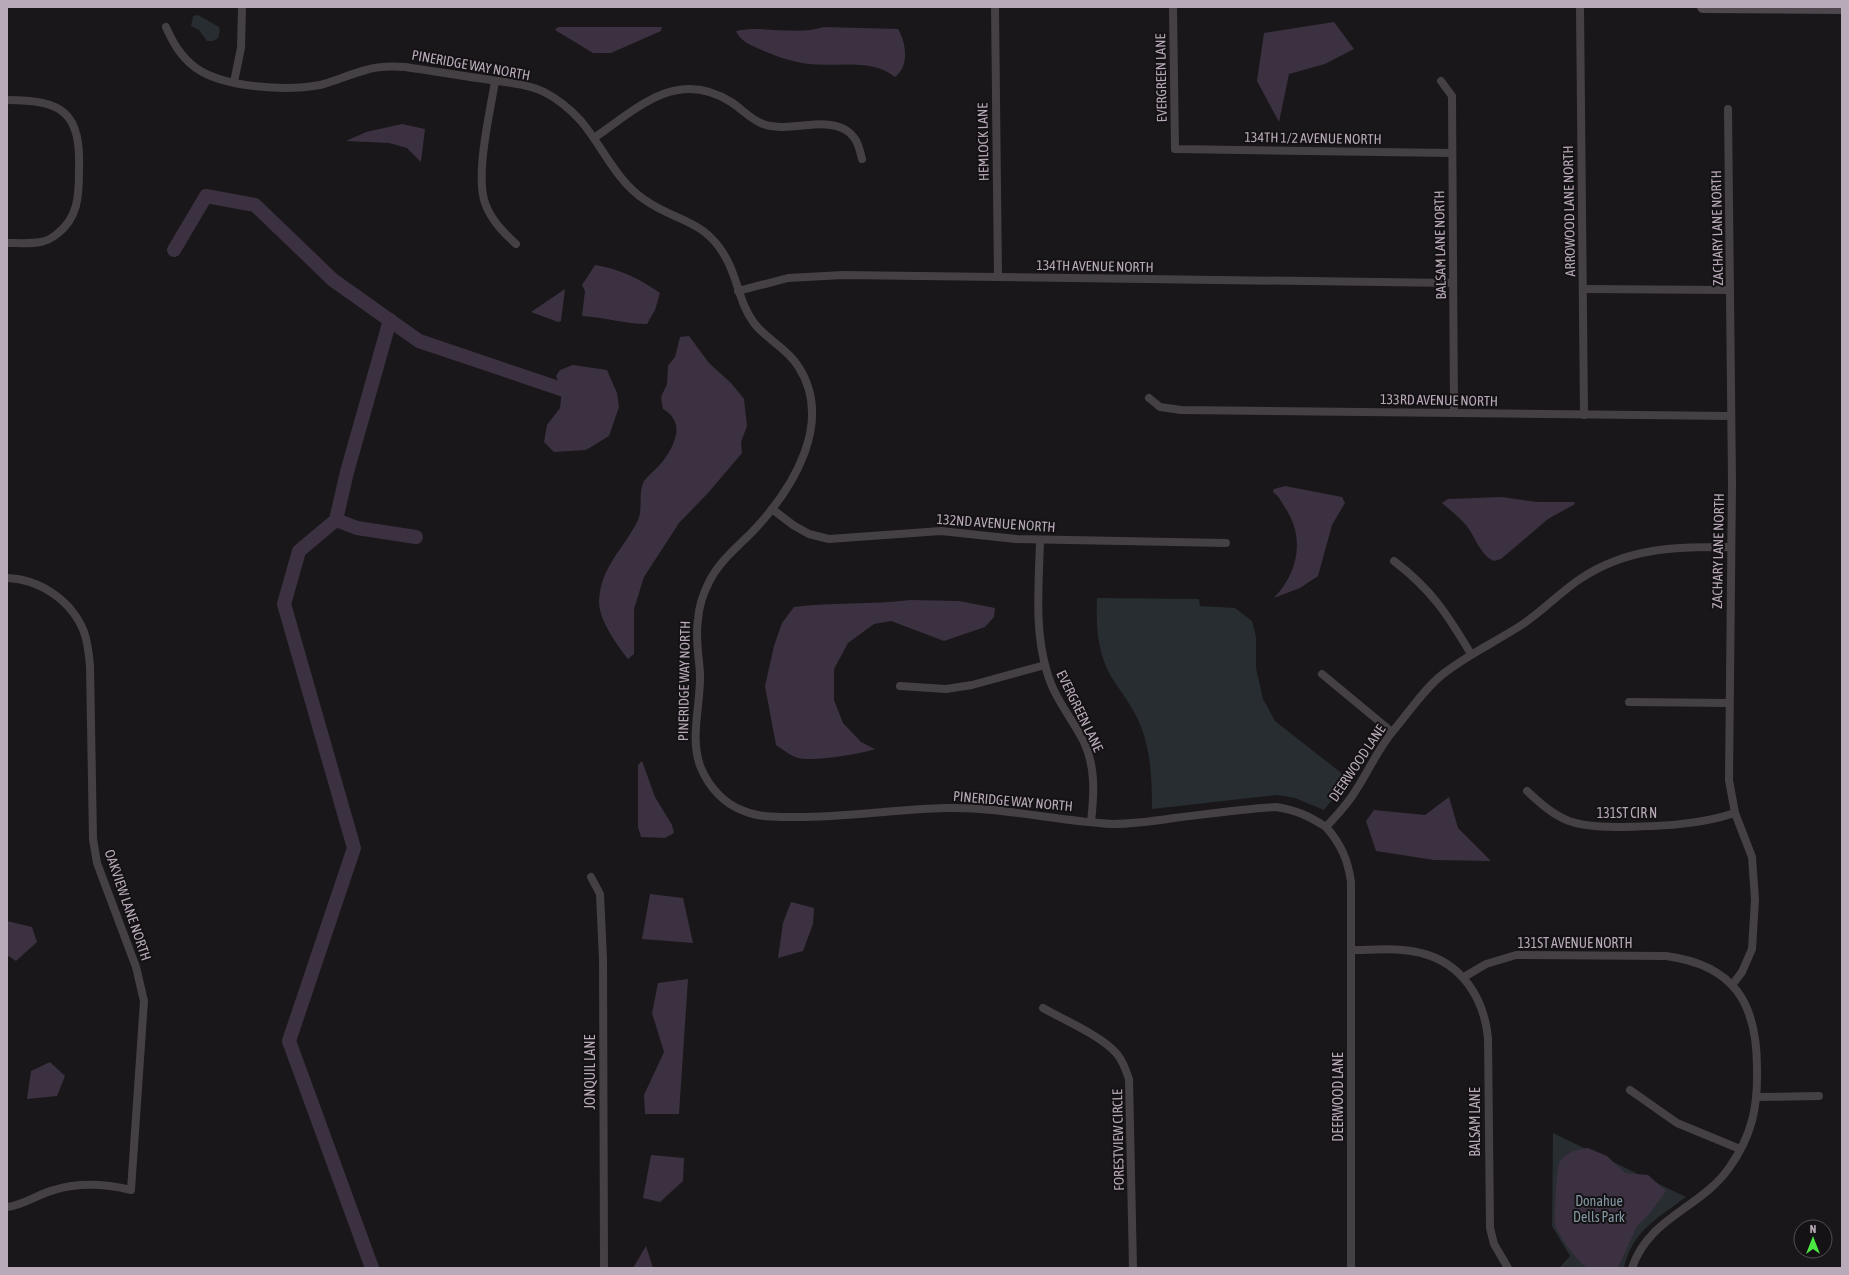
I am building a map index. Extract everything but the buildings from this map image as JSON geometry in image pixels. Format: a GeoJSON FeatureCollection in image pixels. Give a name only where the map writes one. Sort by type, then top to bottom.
{"type":"FeatureCollection","features":[{"type":"Feature","properties":{"kind":"street"},"geometry":{"type":"LineString","coordinates":[[234,82],[241,48],[242,7]]}},
{"type":"Feature","properties":{"kind":"street","name":"HEMLOCK LANE"},"geometry":{"type":"LineString","coordinates":[[995,7],[998,277]]}},
{"type":"Feature","properties":{"kind":"street","name":"EVERGREEN LANE"},"geometry":{"type":"LineString","coordinates":[[1173,7],[1175,149]]}},
{"type":"Feature","properties":{"kind":"street","name":"ARROWOOD LANE NORTH"},"geometry":{"type":"LineString","coordinates":[[1580,7],[1584,415]]}},
{"type":"Feature","properties":{"kind":"street"},"geometry":{"type":"LineString","coordinates":[[1703,7],[1842,8]]}},
{"type":"Feature","properties":{"kind":"street","name":"PINERIDGE WAY NORTH"},"geometry":{"type":"LineString","coordinates":[[166,27],[180,53],[197,68],[209,76],[234,82],[270,88],[302,88],[339,80],[366,70],[390,66],[522,85],[542,91],[562,102],[581,121],[618,175],[630,189],[662,210],[692,222],[717,244],[726,258],[742,304],[758,328],[788,353],[801,370],[808,386],[812,404],[812,427],[805,453],[787,486],[772,509],[725,558],[714,572],[705,591],[698,614],[697,639],[700,688],[697,751],[706,778],[717,793],[742,811],[775,817],[853,816],[952,808],[981,809],[1091,822],[1138,823],[1276,807],[1294,810],[1310,816],[1326,827]]}},
{"type":"Feature","properties":{"kind":"street"},"geometry":{"type":"LineString","coordinates":[[495,81],[482,166],[482,189],[484,202],[490,216],[499,228],[516,244]]}},
{"type":"Feature","properties":{"kind":"street","name":"BALSAM LANE NORTH"},"geometry":{"type":"LineString","coordinates":[[1441,81],[1452,96],[1451,153],[1454,413]]}},
{"type":"Feature","properties":{"kind":"street"},"geometry":{"type":"LineString","coordinates":[[594,138],[654,98],[678,90],[694,89],[718,95],[731,102],[750,117],[776,127],[789,128],[832,124],[844,128],[858,142],[862,159]]}},
{"type":"Feature","properties":{"kind":"street"},"geometry":{"type":"LineString","coordinates":[[7,100],[30,100],[45,103],[56,108],[66,116],[74,126],[80,150],[79,196],[72,219],[64,229],[42,242],[7,243]]}},
{"type":"Feature","properties":{"kind":"street","name":"ZACHARY LANE NORTH"},"geometry":{"type":"LineString","coordinates":[[1728,109],[1731,416],[1729,780],[1735,814],[1753,863],[1754,934],[1752,950],[1748,960],[1732,985]]}},
{"type":"Feature","properties":{"kind":"street","name":"134TH 1/2 AVENUE NORTH"},"geometry":{"type":"LineString","coordinates":[[1175,149],[1451,153]]}},
{"type":"Feature","properties":{"kind":"street","name":"134TH AVENUE NORTH"},"geometry":{"type":"LineString","coordinates":[[738,291],[763,283],[812,275],[1453,283]]}},
{"type":"Feature","properties":{"kind":"street"},"geometry":{"type":"LineString","coordinates":[[1583,289],[1730,290]]}},
{"type":"Feature","properties":{"kind":"street","name":"133RD AVENUE NORTH"},"geometry":{"type":"LineString","coordinates":[[1149,398],[1160,407],[1181,410],[1731,416]]}},
{"type":"Feature","properties":{"kind":"street","name":"132ND AVENUE NORTH"},"geometry":{"type":"LineString","coordinates":[[772,509],[809,534],[829,539],[941,531],[1040,540],[1226,542]]}},
{"type":"Feature","properties":{"kind":"street","name":"EVERGREEN LANE"},"geometry":{"type":"LineString","coordinates":[[1040,540],[1039,628],[1045,665],[1054,692],[1083,742],[1089,756],[1094,792],[1091,822]]}},
{"type":"Feature","properties":{"kind":"street","name":"DEERWOOD LANE"},"geometry":{"type":"LineString","coordinates":[[1351,1268],[1351,950],[1349,870],[1342,848],[1326,827],[1356,791],[1373,759],[1392,732],[1442,675],[1471,654],[1521,626],[1579,579],[1605,565],[1632,554],[1678,547],[1731,547]]}},
{"type":"Feature","properties":{"kind":"street"},"geometry":{"type":"LineString","coordinates":[[1394,561],[1422,583],[1432,594],[1452,622],[1471,654]]}},
{"type":"Feature","properties":{"kind":"street","name":"OAKVIEW LANE NORTH"},"geometry":{"type":"LineString","coordinates":[[7,578],[19,578],[51,592],[64,602],[84,631],[88,647],[93,839],[97,863],[136,967],[144,1001],[131,1190],[93,1184],[78,1185],[53,1190],[30,1200],[7,1206]]}},
{"type":"Feature","properties":{"kind":"street"},"geometry":{"type":"LineString","coordinates":[[900,686],[946,689],[972,685],[1045,665]]}},
{"type":"Feature","properties":{"kind":"street"},"geometry":{"type":"LineString","coordinates":[[1322,674],[1392,732]]}},
{"type":"Feature","properties":{"kind":"street"},"geometry":{"type":"LineString","coordinates":[[1628,702],[1729,703]]}},
{"type":"Feature","properties":{"kind":"street","name":"131ST CIR N"},"geometry":{"type":"LineString","coordinates":[[1527,791],[1549,809],[1569,821],[1602,827],[1676,826],[1735,814]]}},
{"type":"Feature","properties":{"kind":"street","name":"JONQUIL LANE"},"geometry":{"type":"LineString","coordinates":[[591,877],[600,894],[602,959],[604,1268]]}},
{"type":"Feature","properties":{"kind":"street"},"geometry":{"type":"LineString","coordinates":[[1351,950],[1404,950],[1420,952],[1436,958],[1464,977]]}},
{"type":"Feature","properties":{"kind":"street","name":"131ST AVENUE NORTH"},"geometry":{"type":"LineString","coordinates":[[1464,977],[1486,964],[1516,955],[1666,956],[1685,958],[1702,964],[1718,973],[1732,985]]}},
{"type":"Feature","properties":{"kind":"street","name":"BALSAM LANE"},"geometry":{"type":"LineString","coordinates":[[1464,977],[1481,1006],[1486,1022],[1489,1217],[1494,1244],[1508,1268]]}},
{"type":"Feature","properties":{"kind":"street"},"geometry":{"type":"LineString","coordinates":[[1632,1268],[1644,1242],[1653,1231],[1716,1184],[1729,1168],[1750,1129],[1758,1096],[1756,1034],[1751,1016],[1743,999],[1732,985]]}},
{"type":"Feature","properties":{"kind":"street","name":"FORESTVIEW CIRCLE"},"geometry":{"type":"LineString","coordinates":[[1043,1008],[1106,1044],[1121,1060],[1130,1079],[1133,1268]]}},
{"type":"Feature","properties":{"kind":"street"},"geometry":{"type":"LineString","coordinates":[[1630,1090],[1677,1123],[1740,1149]]}},
{"type":"Feature","properties":{"kind":"street"},"geometry":{"type":"LineString","coordinates":[[1758,1096],[1819,1096]]}},
{"type":"Feature","properties":{"kind":"green space"},"geometry":{"type":"Polygon","coordinates":[[[198,15],[219,27],[220,31],[218,38],[213,41],[207,41],[199,30],[191,26],[193,16],[198,15]]]}},
{"type":"Feature","properties":{"kind":"green space"},"geometry":{"type":"Polygon","coordinates":[[[1097,598],[1199,599],[1200,606],[1235,608],[1252,621],[1256,637],[1256,668],[1263,699],[1275,721],[1349,779],[1324,810],[1295,798],[1277,795],[1152,809],[1151,776],[1146,743],[1136,716],[1112,678],[1103,659],[1097,629],[1097,598]]]}},
{"type":"Feature","properties":{"kind":"green space","name":"Donahue Dells Park"},"geometry":{"type":"Polygon","coordinates":[[[1553,1133],[1686,1197],[1656,1219],[1640,1235],[1633,1244],[1624,1268],[1559,1268],[1570,1256],[1552,1226],[1553,1133]]]}},
{"type":"Feature","properties":{"kind":"shaded area"},"geometry":{"type":"Polygon","coordinates":[[[1334,22],[1354,49],[1325,64],[1289,74],[1279,122],[1257,81],[1264,33],[1334,22]]]}},
{"type":"Feature","properties":{"kind":"shaded area"},"geometry":{"type":"Polygon","coordinates":[[[558,27],[662,27],[661,31],[611,53],[593,53],[555,30],[558,27]]]}},
{"type":"Feature","properties":{"kind":"shaded area"},"geometry":{"type":"Polygon","coordinates":[[[824,27],[898,29],[905,47],[905,60],[903,67],[895,77],[876,67],[865,65],[820,65],[796,62],[776,56],[750,45],[742,39],[736,31],[758,29],[802,31],[824,27]]]}},
{"type":"Feature","properties":{"kind":"shaded area"},"geometry":{"type":"Polygon","coordinates":[[[402,124],[425,129],[421,162],[407,148],[389,143],[346,141],[366,132],[402,124]]]}},
{"type":"Feature","properties":{"kind":"shaded area"},"geometry":{"type":"Polygon","coordinates":[[[595,265],[613,269],[629,275],[660,293],[655,310],[647,324],[582,316],[585,291],[582,285],[595,265]]]}},
{"type":"Feature","properties":{"kind":"shaded area"},"geometry":{"type":"Polygon","coordinates":[[[565,289],[561,321],[558,322],[531,312],[565,289]]]}},
{"type":"Feature","properties":{"kind":"shaded area"},"geometry":{"type":"Polygon","coordinates":[[[689,336],[709,363],[731,383],[744,399],[747,426],[741,442],[742,453],[708,493],[679,523],[644,577],[634,609],[634,654],[628,659],[614,640],[602,617],[599,602],[600,590],[608,568],[638,520],[642,485],[648,476],[663,461],[674,441],[676,427],[674,420],[670,414],[663,409],[661,397],[667,384],[668,366],[675,357],[680,337],[689,336]]]}},
{"type":"Feature","properties":{"kind":"shaded area"},"geometry":{"type":"Polygon","coordinates":[[[573,365],[607,370],[617,393],[619,407],[609,436],[586,450],[554,452],[544,442],[547,425],[560,408],[562,390],[556,376],[560,370],[573,365]]]}},
{"type":"Feature","properties":{"kind":"shaded area"},"geometry":{"type":"Polygon","coordinates":[[[1285,486],[1342,497],[1345,503],[1332,525],[1318,576],[1300,588],[1274,598],[1289,578],[1296,555],[1296,532],[1292,520],[1280,500],[1273,492],[1274,489],[1285,486]]]}},
{"type":"Feature","properties":{"kind":"shaded area"},"geometry":{"type":"Polygon","coordinates":[[[1502,497],[1537,502],[1574,502],[1575,504],[1548,519],[1501,559],[1494,561],[1481,550],[1466,525],[1442,503],[1448,499],[1502,497]]]}},
{"type":"Feature","properties":{"kind":"shaded area"},"geometry":{"type":"Polygon","coordinates":[[[910,600],[959,601],[995,608],[994,617],[985,627],[944,641],[891,621],[874,624],[848,643],[834,669],[834,700],[843,723],[861,742],[875,749],[836,757],[805,759],[792,756],[776,745],[765,686],[774,646],[782,623],[794,607],[823,604],[910,600]]]}},
{"type":"Feature","properties":{"kind":"shaded area"},"geometry":{"type":"Polygon","coordinates":[[[642,761],[655,797],[672,825],[674,833],[665,838],[641,837],[638,827],[638,765],[642,761]]]}},
{"type":"Feature","properties":{"kind":"shaded area"},"geometry":{"type":"Polygon","coordinates":[[[1449,797],[1458,828],[1491,861],[1434,860],[1376,851],[1366,821],[1374,810],[1425,815],[1449,797]]]}},
{"type":"Feature","properties":{"kind":"shaded area"},"geometry":{"type":"Polygon","coordinates":[[[650,894],[683,898],[693,943],[642,939],[650,894]]]}},
{"type":"Feature","properties":{"kind":"shaded area"},"geometry":{"type":"Polygon","coordinates":[[[791,902],[814,908],[813,924],[803,951],[778,958],[783,923],[791,902]]]}},
{"type":"Feature","properties":{"kind":"shaded area"},"geometry":{"type":"Polygon","coordinates":[[[7,921],[32,927],[37,942],[16,961],[7,955],[7,921]]]}},
{"type":"Feature","properties":{"kind":"shaded area"},"geometry":{"type":"Polygon","coordinates":[[[688,979],[679,1114],[645,1114],[644,1095],[664,1052],[652,1013],[658,983],[688,979]]]}},
{"type":"Feature","properties":{"kind":"shaded area"},"geometry":{"type":"Polygon","coordinates":[[[50,1062],[65,1076],[57,1096],[27,1099],[31,1071],[50,1062]]]}},
{"type":"Feature","properties":{"kind":"shaded area","name":"Donahue Dells Park"},"geometry":{"type":"Polygon","coordinates":[[[1588,1148],[1607,1156],[1625,1173],[1648,1175],[1666,1191],[1650,1213],[1637,1226],[1618,1268],[1596,1269],[1585,1266],[1567,1246],[1559,1234],[1555,1224],[1557,1173],[1559,1163],[1565,1156],[1576,1150],[1588,1148]]]}},
{"type":"Feature","properties":{"kind":"shaded area"},"geometry":{"type":"Polygon","coordinates":[[[651,1155],[684,1158],[683,1181],[660,1202],[643,1198],[651,1155]]]}},
{"type":"Feature","properties":{"kind":"shaded area"},"geometry":{"type":"Polygon","coordinates":[[[646,1246],[653,1268],[633,1268],[646,1246]]]}},
{"type":"Feature","properties":{"kind":"waterway"},"geometry":{"type":"LineString","coordinates":[[174,250],[206,196],[255,205],[333,280],[419,341],[579,395]]}},
{"type":"Feature","properties":{"kind":"waterway"},"geometry":{"type":"LineString","coordinates":[[372,1268],[289,1041],[354,848],[284,604],[299,551],[336,520],[347,472],[390,320]]}},
{"type":"Feature","properties":{"kind":"waterway"},"geometry":{"type":"LineString","coordinates":[[336,520],[357,528],[416,537]]}}]}
